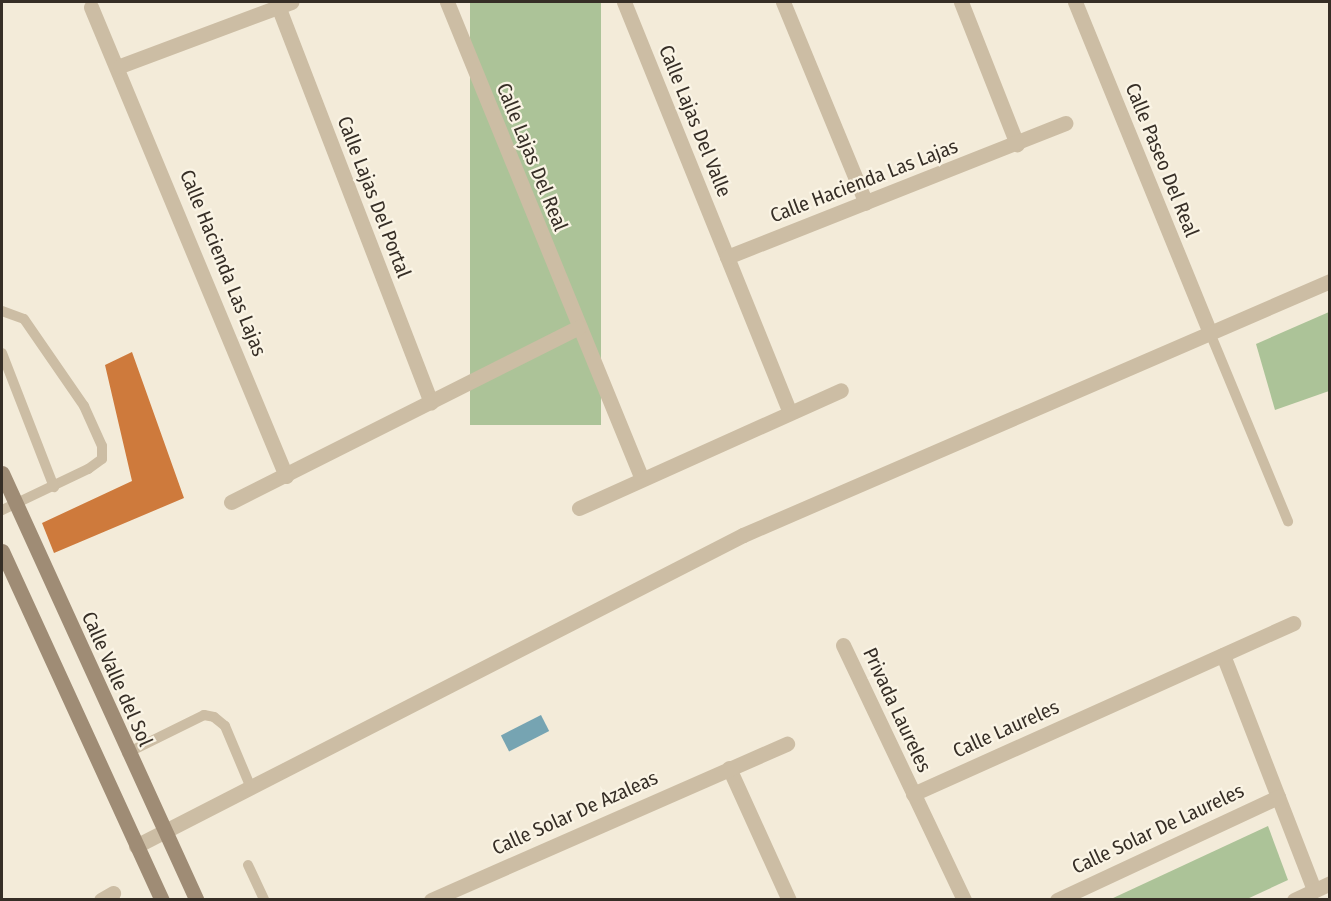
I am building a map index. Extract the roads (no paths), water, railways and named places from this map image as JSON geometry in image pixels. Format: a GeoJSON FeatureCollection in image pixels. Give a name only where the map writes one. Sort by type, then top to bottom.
{"type":"FeatureCollection","features":[{"type":"Feature","properties":{"kind":"main road","name":"Calle Valle del Sol"},"geometry":{"type":"LineString","coordinates":[[2,474],[9,507],[197,900]]}},
{"type":"Feature","properties":{"kind":"main road"},"geometry":{"type":"LineString","coordinates":[[2,551],[162,900]]}},
{"type":"Feature","properties":{"kind":"street","name":"Calle Lajas Del Real"},"geometry":{"type":"LineString","coordinates":[[447,2],[642,479]]}},
{"type":"Feature","properties":{"kind":"street","name":"Calle Lajas Del Valle"},"geometry":{"type":"LineString","coordinates":[[624,2],[790,412]]}},
{"type":"Feature","properties":{"kind":"street"},"geometry":{"type":"LineString","coordinates":[[783,2],[866,203]]}},
{"type":"Feature","properties":{"kind":"street"},"geometry":{"type":"LineString","coordinates":[[961,2],[1017,144]]}},
{"type":"Feature","properties":{"kind":"street","name":"Calle Paseo Del Real"},"geometry":{"type":"LineString","coordinates":[[1076,2],[1209,333]]}},
{"type":"Feature","properties":{"kind":"street"},"geometry":{"type":"LineString","coordinates":[[120,66],[285,4]]}},
{"type":"Feature","properties":{"kind":"street","name":"Calle Lajas Del Portal"},"geometry":{"type":"LineString","coordinates":[[285,4],[431,403]]}},
{"type":"Feature","properties":{"kind":"street","name":"Calle Hacienda Las Lajas"},"geometry":{"type":"LineString","coordinates":[[91,7],[120,66],[286,476]]}},
{"type":"Feature","properties":{"kind":"street","name":"Calle Hacienda Las Lajas"},"geometry":{"type":"LineString","coordinates":[[726,257],[1017,144],[1065,123]]}},
{"type":"Feature","properties":{"kind":"street"},"geometry":{"type":"LineString","coordinates":[[136,846],[743,535],[1329,282]]}},
{"type":"Feature","properties":{"kind":"street"},"geometry":{"type":"LineString","coordinates":[[231,502],[579,327]]}},
{"type":"Feature","properties":{"kind":"street"},"geometry":{"type":"LineString","coordinates":[[579,507],[841,390]]}},
{"type":"Feature","properties":{"kind":"street","name":"Calle Laureles"},"geometry":{"type":"LineString","coordinates":[[913,794],[1293,623]]}},
{"type":"Feature","properties":{"kind":"street","name":"Privada Laureles"},"geometry":{"type":"LineString","coordinates":[[843,645],[913,794]]}},
{"type":"Feature","properties":{"kind":"street"},"geometry":{"type":"LineString","coordinates":[[1223,655],[1314,890]]}},
{"type":"Feature","properties":{"kind":"street","name":"Calle Solar De Azaleas"},"geometry":{"type":"LineString","coordinates":[[436,899],[787,744]]}},
{"type":"Feature","properties":{"kind":"street"},"geometry":{"type":"LineString","coordinates":[[729,768],[789,900]]}},
{"type":"Feature","properties":{"kind":"street"},"geometry":{"type":"LineString","coordinates":[[913,794],[964,900]]}},
{"type":"Feature","properties":{"kind":"street","name":"Calle Solar De Laureles"},"geometry":{"type":"LineString","coordinates":[[1057,900],[1278,797]]}},
{"type":"Feature","properties":{"kind":"street"},"geometry":{"type":"LineString","coordinates":[[1294,900],[1329,883]]}},
{"type":"Feature","properties":{"kind":"lane"},"geometry":{"type":"LineString","coordinates":[[2,310],[24,319],[84,406],[102,446],[102,459],[54,487],[9,507]]}},
{"type":"Feature","properties":{"kind":"lane"},"geometry":{"type":"LineString","coordinates":[[1209,333],[1288,521]]}},
{"type":"Feature","properties":{"kind":"lane"},"geometry":{"type":"LineString","coordinates":[[2,354],[54,487]]}},
{"type":"Feature","properties":{"kind":"lane"},"geometry":{"type":"LineString","coordinates":[[127,753],[204,715],[214,717],[225,726],[250,788]]}},
{"type":"Feature","properties":{"kind":"lane"},"geometry":{"type":"LineString","coordinates":[[248,865],[264,900]]}},
{"type":"Feature","properties":{"kind":"water"},"geometry":{"type":"Polygon","coordinates":[[[541,715],[549,731],[509,751],[501,735],[541,715]]]}}]}
